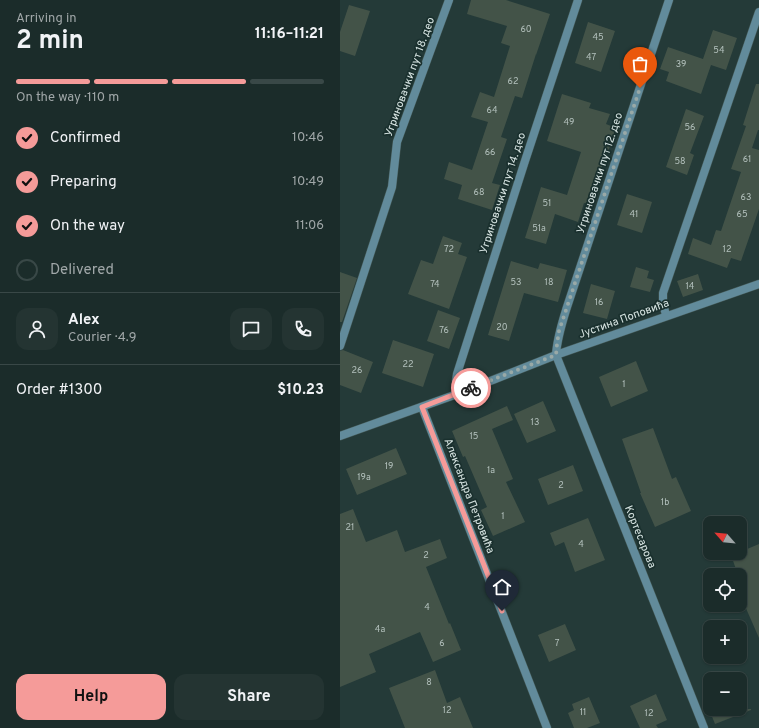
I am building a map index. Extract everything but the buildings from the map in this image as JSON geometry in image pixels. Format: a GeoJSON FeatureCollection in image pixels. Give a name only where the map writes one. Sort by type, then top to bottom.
{"type":"FeatureCollection","features":[{"type":"Feature","properties":{"kind":"street","name":"Угриновачки пут 18. део"},"geometry":{"type":"LineString","coordinates":[[340,346],[392,187],[397,142],[449,0]]}},
{"type":"Feature","properties":{"kind":"street","name":"Угриновачки пут 14. део"},"geometry":{"type":"LineString","coordinates":[[460,392],[456,381],[457,374],[578,0]]}},
{"type":"Feature","properties":{"kind":"street","name":"Угриновачки пут 12. део"},"geometry":{"type":"LineString","coordinates":[[556,355],[559,331],[669,0]]}},
{"type":"Feature","properties":{"kind":"street"},"geometry":{"type":"LineString","coordinates":[[666,316],[663,304],[663,293],[759,12]]}},
{"type":"Feature","properties":{"kind":"street","name":"Јустина Поповића"},"geometry":{"type":"LineString","coordinates":[[340,436],[422,407],[556,355],[759,284]]}},
{"type":"Feature","properties":{"kind":"street","name":"Кортесарова"},"geometry":{"type":"LineString","coordinates":[[556,355],[704,728]]}},
{"type":"Feature","properties":{"kind":"street","name":"Александра Петровића"},"geometry":{"type":"LineString","coordinates":[[422,407],[547,728]]}},
{"type":"Feature","properties":{"kind":"way so far"},"geometry":{"type":"LineString","coordinates":[[471,388],[556,355],[559,331],[640,88]]}},
{"type":"Feature","properties":{"kind":"route"},"geometry":{"type":"LineString","coordinates":[[471,388],[422,407],[502,611]]}}]}
